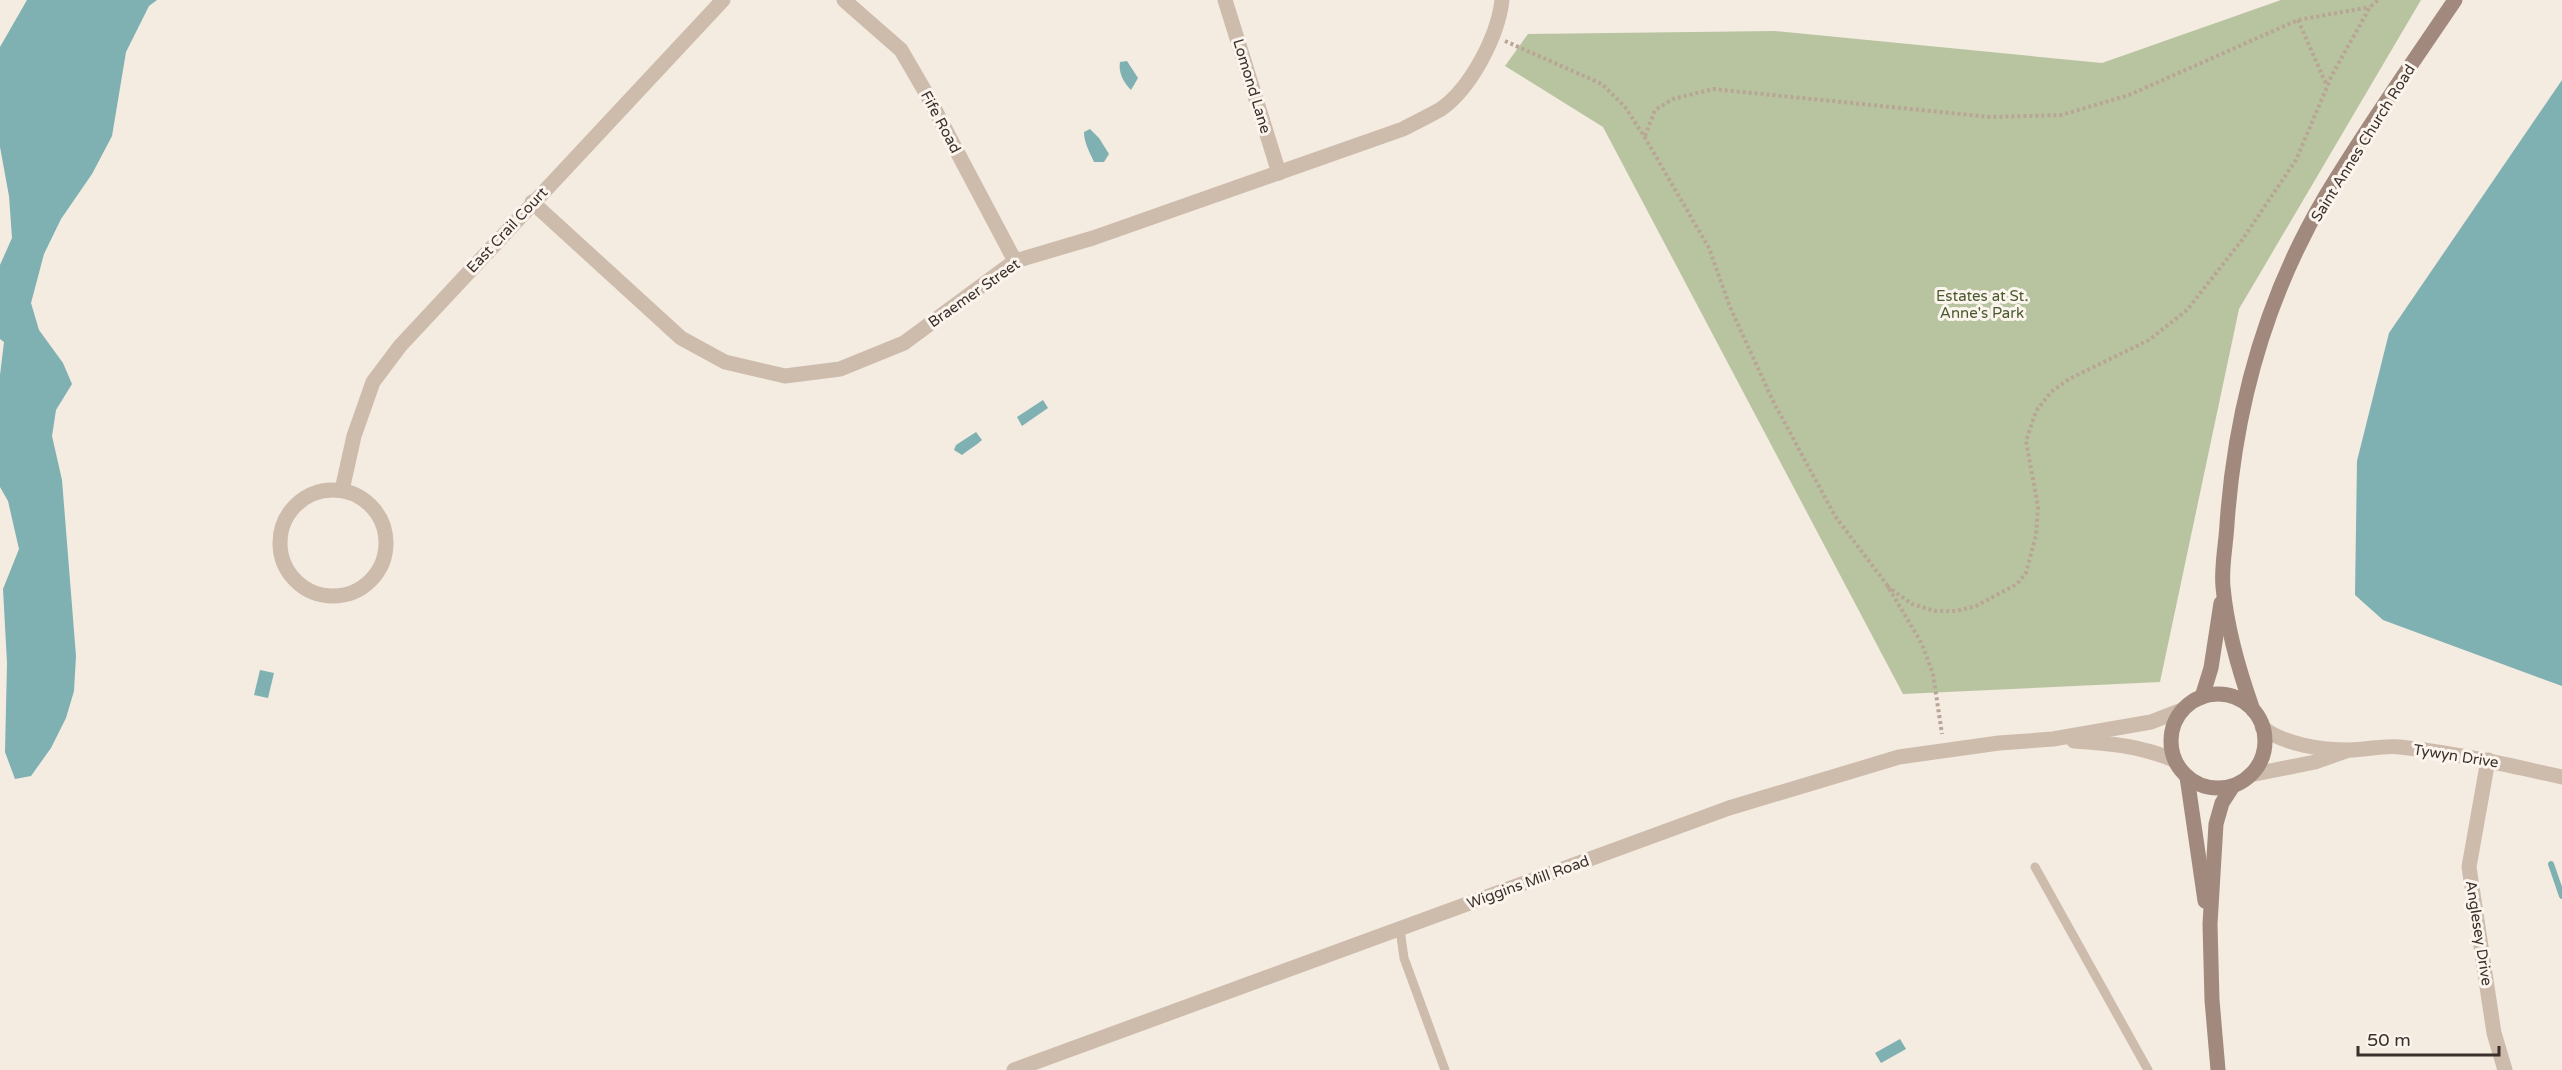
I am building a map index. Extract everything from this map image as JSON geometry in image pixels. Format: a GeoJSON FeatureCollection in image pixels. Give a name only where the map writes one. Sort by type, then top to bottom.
{"type":"FeatureCollection","features":[{"type":"Feature","properties":{"kind":"main road","name":"Saint Annes Church Road"},"geometry":{"type":"LineString","coordinates":[[2253,710],[2234,648],[2223,585],[2230,480],[2238,423],[2279,291],[2325,198],[2455,0]]}},
{"type":"Feature","properties":{"kind":"main road"},"geometry":{"type":"LineString","coordinates":[[2202,697],[2211,668],[2223,585]]}},
{"type":"Feature","properties":{"kind":"main road"},"geometry":{"type":"LineString","coordinates":[[2218,1070],[2212,1000],[2210,924],[2216,824],[2222,803],[2233,786],[2250,775],[2262,756],[2265,741],[2262,727],[2253,710],[2241,700],[2226,695],[2202,697],[2182,710],[2172,730],[2171,745],[2174,760],[2187,777],[2209,787],[2233,786]]}},
{"type":"Feature","properties":{"kind":"main road"},"geometry":{"type":"LineString","coordinates":[[2187,777],[2201,879],[2210,924]]}},
{"type":"Feature","properties":{"kind":"street","name":"East Crail Court"},"geometry":{"type":"LineString","coordinates":[[342,490],[354,436],[373,382],[400,346],[723,0]]}},
{"type":"Feature","properties":{"kind":"street","name":"Fife Road"},"geometry":{"type":"LineString","coordinates":[[844,0],[901,50],[1014,261]]}},
{"type":"Feature","properties":{"kind":"street","name":"Lomond Lane"},"geometry":{"type":"LineString","coordinates":[[1225,0],[1279,173]]}},
{"type":"Feature","properties":{"kind":"street","name":"Braemer Street"},"geometry":{"type":"LineString","coordinates":[[532,202],[681,338],[725,362],[784,376],[840,369],[904,343],[1014,261],[1093,238],[1403,129],[1442,108],[1468,80],[1493,36],[1502,0]]}},
{"type":"Feature","properties":{"kind":"street"},"geometry":{"type":"LineString","coordinates":[[342,490],[367,502],[378,517],[383,525],[385,552],[374,578],[351,594],[323,596],[298,584],[282,561],[279,533],[291,508],[315,492],[342,490]]}},
{"type":"Feature","properties":{"kind":"street","name":"Wiggins Mill Road"},"geometry":{"type":"LineString","coordinates":[[1014,1070],[1729,808],[1899,757],[1999,743],[2053,739],[2151,722],[2182,710]]}},
{"type":"Feature","properties":{"kind":"street","name":"Tywyn Drive"},"geometry":{"type":"LineString","coordinates":[[2262,727],[2271,734],[2286,740],[2348,750],[2397,747],[2488,760],[2562,777]]}},
{"type":"Feature","properties":{"kind":"street","name":"Wiggins Mill Road"},"geometry":{"type":"LineString","coordinates":[[2053,739],[2123,744],[2153,750],[2174,760]]}},
{"type":"Feature","properties":{"kind":"street","name":"Tywyn Drive"},"geometry":{"type":"LineString","coordinates":[[2250,775],[2315,762],[2348,750]]}},
{"type":"Feature","properties":{"kind":"street","name":"Anglesey Drive"},"geometry":{"type":"LineString","coordinates":[[2488,760],[2469,867],[2494,1033],[2505,1070]]}},
{"type":"Feature","properties":{"kind":"lane"},"geometry":{"type":"LineString","coordinates":[[2035,867],[2148,1070]]}},
{"type":"Feature","properties":{"kind":"lane"},"geometry":{"type":"LineString","coordinates":[[1400,928],[1404,957],[1445,1070]]}},
{"type":"Feature","properties":{"kind":"path"},"geometry":{"type":"LineString","coordinates":[[1887,585],[1912,604],[1935,611],[1956,611],[1976,606],[2017,584],[2026,573],[2036,536],[2038,507],[2026,441],[2036,411],[2051,392],[2068,379],[2149,340],[2187,310],[2242,240],[2296,160],[2327,86],[2370,7],[2378,0]]}},
{"type":"Feature","properties":{"kind":"path"},"geometry":{"type":"LineString","coordinates":[[1644,136],[1655,110],[1673,99],[1713,89],[1990,117],[2061,115],[2129,95],[2298,20],[2370,7]]}},
{"type":"Feature","properties":{"kind":"path"},"geometry":{"type":"LineString","coordinates":[[2298,20],[2327,86]]}},
{"type":"Feature","properties":{"kind":"path"},"geometry":{"type":"LineString","coordinates":[[1493,36],[1602,84],[1625,107],[1644,136],[1709,248],[1730,308],[1773,401],[1835,516],[1887,585],[1922,644],[1933,674],[1944,751]]}},
{"type":"Feature","properties":{"kind":"green space","name":"Estates at St. Anne's Park"},"geometry":{"type":"Polygon","coordinates":[[[2281,0],[2421,0],[2239,309],[2160,682],[1903,694],[1603,127],[1505,66],[1528,34],[1775,31],[2102,63],[2281,0]]]}},
{"type":"Feature","properties":{"kind":"water"},"geometry":{"type":"Polygon","coordinates":[[[27,0],[157,0],[149,6],[126,52],[112,136],[92,174],[61,219],[44,254],[31,303],[39,330],[63,363],[72,384],[56,410],[52,436],[62,480],[76,656],[74,691],[66,718],[51,748],[31,776],[15,779],[5,752],[7,663],[3,589],[19,549],[8,501],[0,487],[0,375],[4,342],[0,339],[0,265],[12,238],[9,196],[0,147],[0,47],[27,0]]]}},
{"type":"Feature","properties":{"kind":"water"},"geometry":{"type":"Polygon","coordinates":[[[1127,61],[1138,78],[1131,90],[1120,70],[1120,62],[1127,61]]]}},
{"type":"Feature","properties":{"kind":"water"},"geometry":{"type":"Polygon","coordinates":[[[2562,80],[2562,686],[2383,620],[2355,595],[2357,461],[2389,333],[2562,80]]]}},
{"type":"Feature","properties":{"kind":"water"},"geometry":{"type":"Polygon","coordinates":[[[1090,129],[1109,154],[1104,162],[1094,162],[1088,148],[1084,132],[1090,129]]]}},
{"type":"Feature","properties":{"kind":"water"},"geometry":{"type":"Polygon","coordinates":[[[1043,400],[1048,408],[1022,426],[1017,417],[1043,400]]]}},
{"type":"Feature","properties":{"kind":"water"},"geometry":{"type":"Polygon","coordinates":[[[976,432],[982,440],[980,442],[962,455],[954,450],[956,445],[976,432]]]}},
{"type":"Feature","properties":{"kind":"water"},"geometry":{"type":"Polygon","coordinates":[[[260,670],[274,673],[268,698],[254,695],[260,670]]]}},
{"type":"Feature","properties":{"kind":"water"},"geometry":{"type":"Polygon","coordinates":[[[1900,1039],[1906,1049],[1881,1063],[1875,1053],[1900,1039]]]}},
{"type":"Feature","properties":{"kind":"waterway"},"geometry":{"type":"LineString","coordinates":[[2551,864],[2562,896]]}}]}
